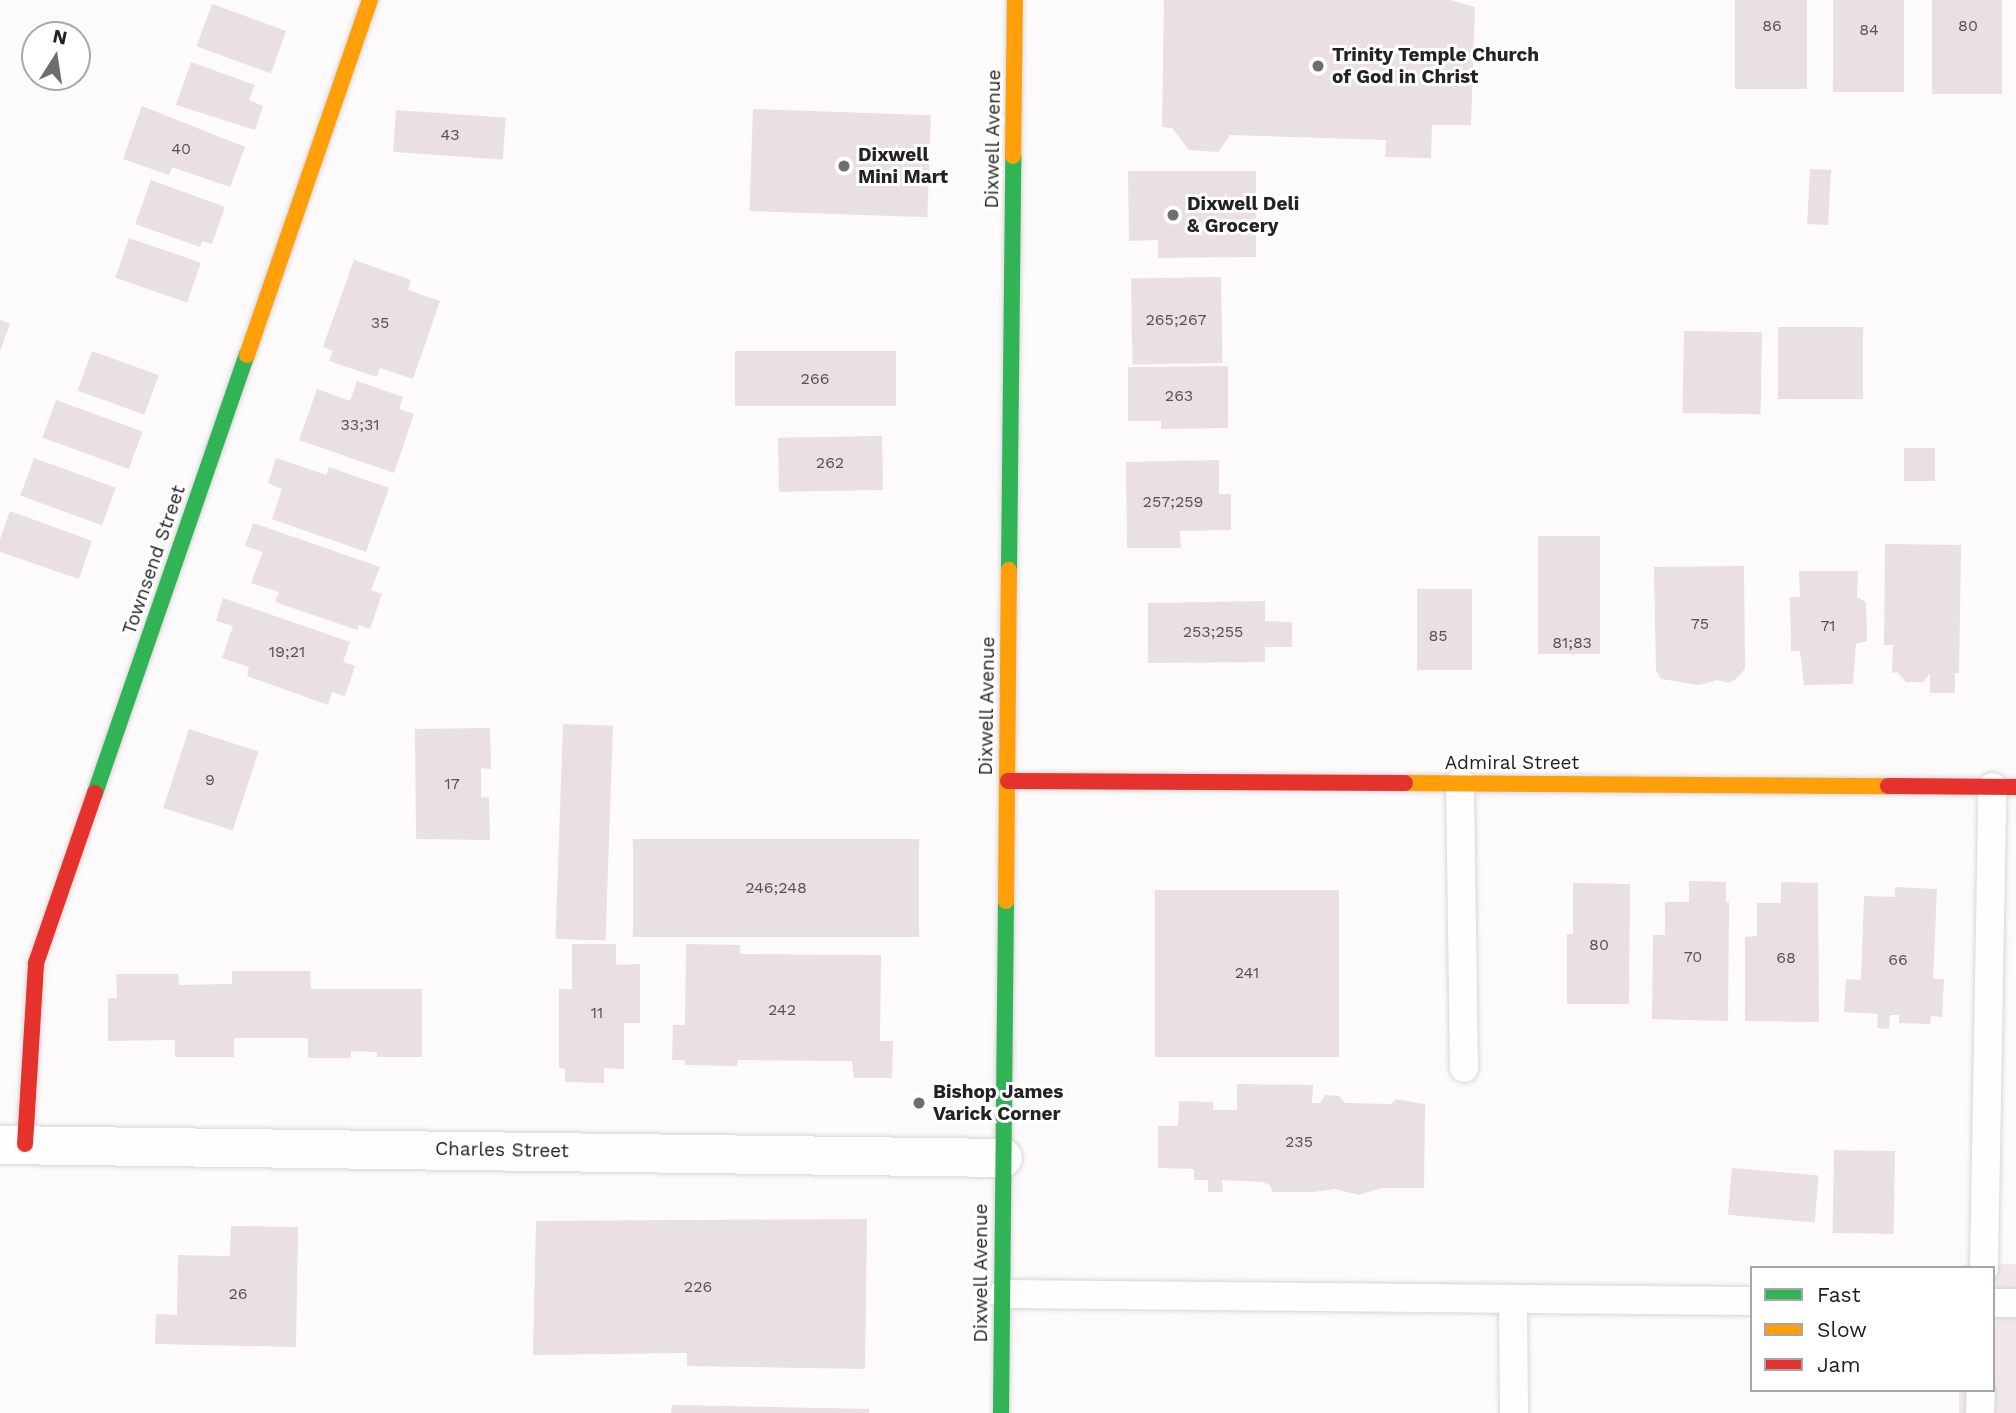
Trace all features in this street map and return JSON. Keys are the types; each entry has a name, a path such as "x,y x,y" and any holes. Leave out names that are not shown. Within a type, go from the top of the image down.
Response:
{"street":[{"name":"Townsend Street","path":"12,1145 36,963 370,0"},
{"name":"Dixwell Avenue","path":"1001,1413 1016,0"},
{"name":"Admiral Street","path":"1008,781 2004,787"},
{"name":"Charles Street","path":"12,1145 1003,1158"}],"lane":[{"path":"1460,783 1464,1068"},
{"path":"1984,1266 2004,787"},
{"path":"1003,1294 1750,1301"},
{"path":"1513,1298 1514,1413"},
{"path":"1995,1303 2016,1303"},
{"path":"1980,1413 1981,1392"}],"shaded area":[{"path":"2016,1264 2016,1413 1959,1413 1959,1392 1995,1392 1995,1266 1957,1265"}],"building":[{"name":"Trinity Temple Church of God in Christ","path":"1164,0 1450,0 1475,7 1471,125 1432,125 1431,158 1385,157 1386,140 1230,135 1218,152 1189,150 1172,128 1162,127"},
{"path":"1735,0 1807,0 1807,89 1735,89"},
{"path":"1833,0 1904,0 1904,92 1833,92"},
{"path":"1932,0 2002,0 2002,94 1932,94"},
{"path":"212,4 286,31 271,73 197,46"},
{"path":"191,62 255,85 249,100 263,106 255,130 176,105"},
{"path":"142,106 245,147 230,187 172,167 169,175 123,159"},
{"path":"753,109 931,115 927,217 749,211"},
{"path":"396,110 506,118 503,160 393,152"},
{"path":"1810,169 1831,170 1828,225 1807,224"},
{"path":"1128,171 1256,171 1256,257 1158,258 1158,240 1129,241"},
{"path":"151,180 225,207 212,244 202,241 200,247 135,224"},
{"path":"129,238 201,263 187,302 115,278"},
{"path":"354,260 411,280 408,290 440,301 413,379 380,368 377,377 329,361 333,351 323,347"},
{"path":"1221,277 1223,363 1133,365 1131,279"},
{"path":"0,320 10,324 0,351"},
{"path":"1778,327 1863,327 1863,399 1778,399"},
{"path":"1684,331 1762,332 1761,414 1683,413"},
{"path":"92,351 159,375 144,415 78,390"},
{"path":"735,351 896,351 896,406 735,406"},
{"path":"1228,366 1228,428 1161,429 1161,421 1128,421 1128,367"},
{"path":"357,381 403,397 399,409 414,414 394,473 299,440 317,389 350,401"},
{"path":"56,400 142,431 129,469 42,438"},
{"path":"882,436 883,490 779,492 778,438"},
{"path":"1904,448 1935,448 1935,481 1904,481"},
{"path":"34,458 116,488 102,525 20,496"},
{"path":"276,458 326,475 329,467 389,488 366,552 272,519 282,489 268,483"},
{"path":"1219,460 1219,494 1231,494 1231,530 1180,531 1181,548 1127,548 1126,462"},
{"path":"10,511 92,541 79,579 0,552 0,540"},
{"path":"253,523 380,567 371,590 382,594 370,629 359,625 357,630 275,602 279,592 251,583 263,552 245,546"},
{"path":"1538,536 1600,536 1600,654 1538,654"},
{"path":"1885,544 1961,545 1959,673 1955,673 1955,693 1930,693 1930,673 1924,682 1906,682 1897,672 1892,673 1893,645 1884,645"},
{"path":"1744,566 1745,669 1729,683 1717,680 1699,685 1661,679 1656,670 1654,567"},
{"path":"1799,571 1858,571 1857,597 1866,602 1867,641 1856,644 1853,684 1804,685 1800,651 1791,651 1790,597 1800,597"},
{"path":"1417,589 1472,589 1472,670 1417,670"},
{"path":"223,598 350,642 343,662 355,666 345,696 332,692 328,705 247,676 249,667 222,658 233,626 216,621"},
{"path":"1265,601 1265,621 1292,622 1292,647 1265,647 1265,662 1148,663 1148,603"},
{"path":"563,724 613,726 605,941 555,939"},
{"path":"490,728 491,769 481,768 481,798 489,797 490,840 416,839 415,729"},
{"path":"189,729 258,752 233,830 163,808"},
{"path":"633,839 919,839 919,937 633,937"},
{"path":"1689,881 1726,882 1726,903 1729,902 1728,1021 1652,1019 1653,935 1665,935 1665,902 1689,902"},
{"path":"1781,882 1818,883 1819,1022 1745,1021 1745,937 1757,936 1757,903 1781,903"},
{"path":"1573,883 1630,884 1629,1004 1567,1004 1567,934 1573,934"},
{"path":"1895,887 1937,889 1933,979 1944,979 1942,1017 1931,1016 1930,1024 1899,1023 1899,1015 1890,1015 1889,1029 1877,1028 1878,1014 1844,1012 1846,979 1861,980 1864,896 1895,897"},
{"path":"1155,890 1339,890 1339,1057 1155,1057"},
{"path":"572,944 616,944 616,965 640,964 640,1023 624,1023 624,1069 604,1068 604,1083 565,1082 565,1069 559,1068 559,989 572,989"},
{"path":"686,944 740,945 740,954 881,955 880,1041 893,1041 892,1078 854,1078 852,1061 738,1060 737,1066 685,1065 685,1060 672,1060 673,1025 685,1025"},
{"path":"232,971 310,971 311,989 422,989 422,1057 377,1057 377,1052 351,1051 351,1058 308,1058 308,1038 234,1038 234,1057 175,1057 175,1040 108,1041 108,998 117,998 116,974 178,974 179,985 232,984"},
{"path":"1237,1084 1313,1085 1312,1103 1320,1103 1325,1095 1339,1096 1345,1103 1391,1104 1396,1099 1425,1104 1424,1188 1382,1188 1359,1195 1335,1189 1273,1192 1270,1185 1262,1182 1222,1180 1223,1192 1208,1192 1208,1180 1194,1180 1194,1169 1158,1168 1158,1126 1178,1126 1179,1101 1213,1102 1213,1110 1237,1110"},
{"path":"1834,1150 1895,1151 1894,1234 1833,1233"},
{"path":"1732,1168 1819,1176 1815,1222 1728,1215"},
{"path":"867,1219 865,1369 687,1366 687,1353 533,1355 536,1221"},
{"path":"231,1226 298,1227 296,1347 155,1344 156,1314 177,1315 178,1255 230,1256"},
{"path":"672,1405 869,1409 869,1413 671,1413"}],"traffic: fast":[{"path":"1009,570 1013,156"},
{"path":"95,793 247,355"},
{"path":"1001,1413 1006,901"}],"traffic: slow":[{"path":"247,355 370,0"},
{"path":"1013,156 1015,0"},
{"path":"1006,901 1009,570"},
{"path":"1405,783 1888,786"}],"traffic: jam":[{"path":"1008,781 1405,783"},
{"path":"1888,786 2016,787"},
{"path":"25,1144 36,963 95,793"}],"place":[{"name":"Trinity Temple Church of God in Christ","path":"1318,66"},
{"name":"Dixwell Mini Mart","path":"844,166"},
{"name":"Dixwell Deli & Grocery","path":"1173,215"},
{"name":"Bishop James Varick Corner","path":"919,1103"}]}
